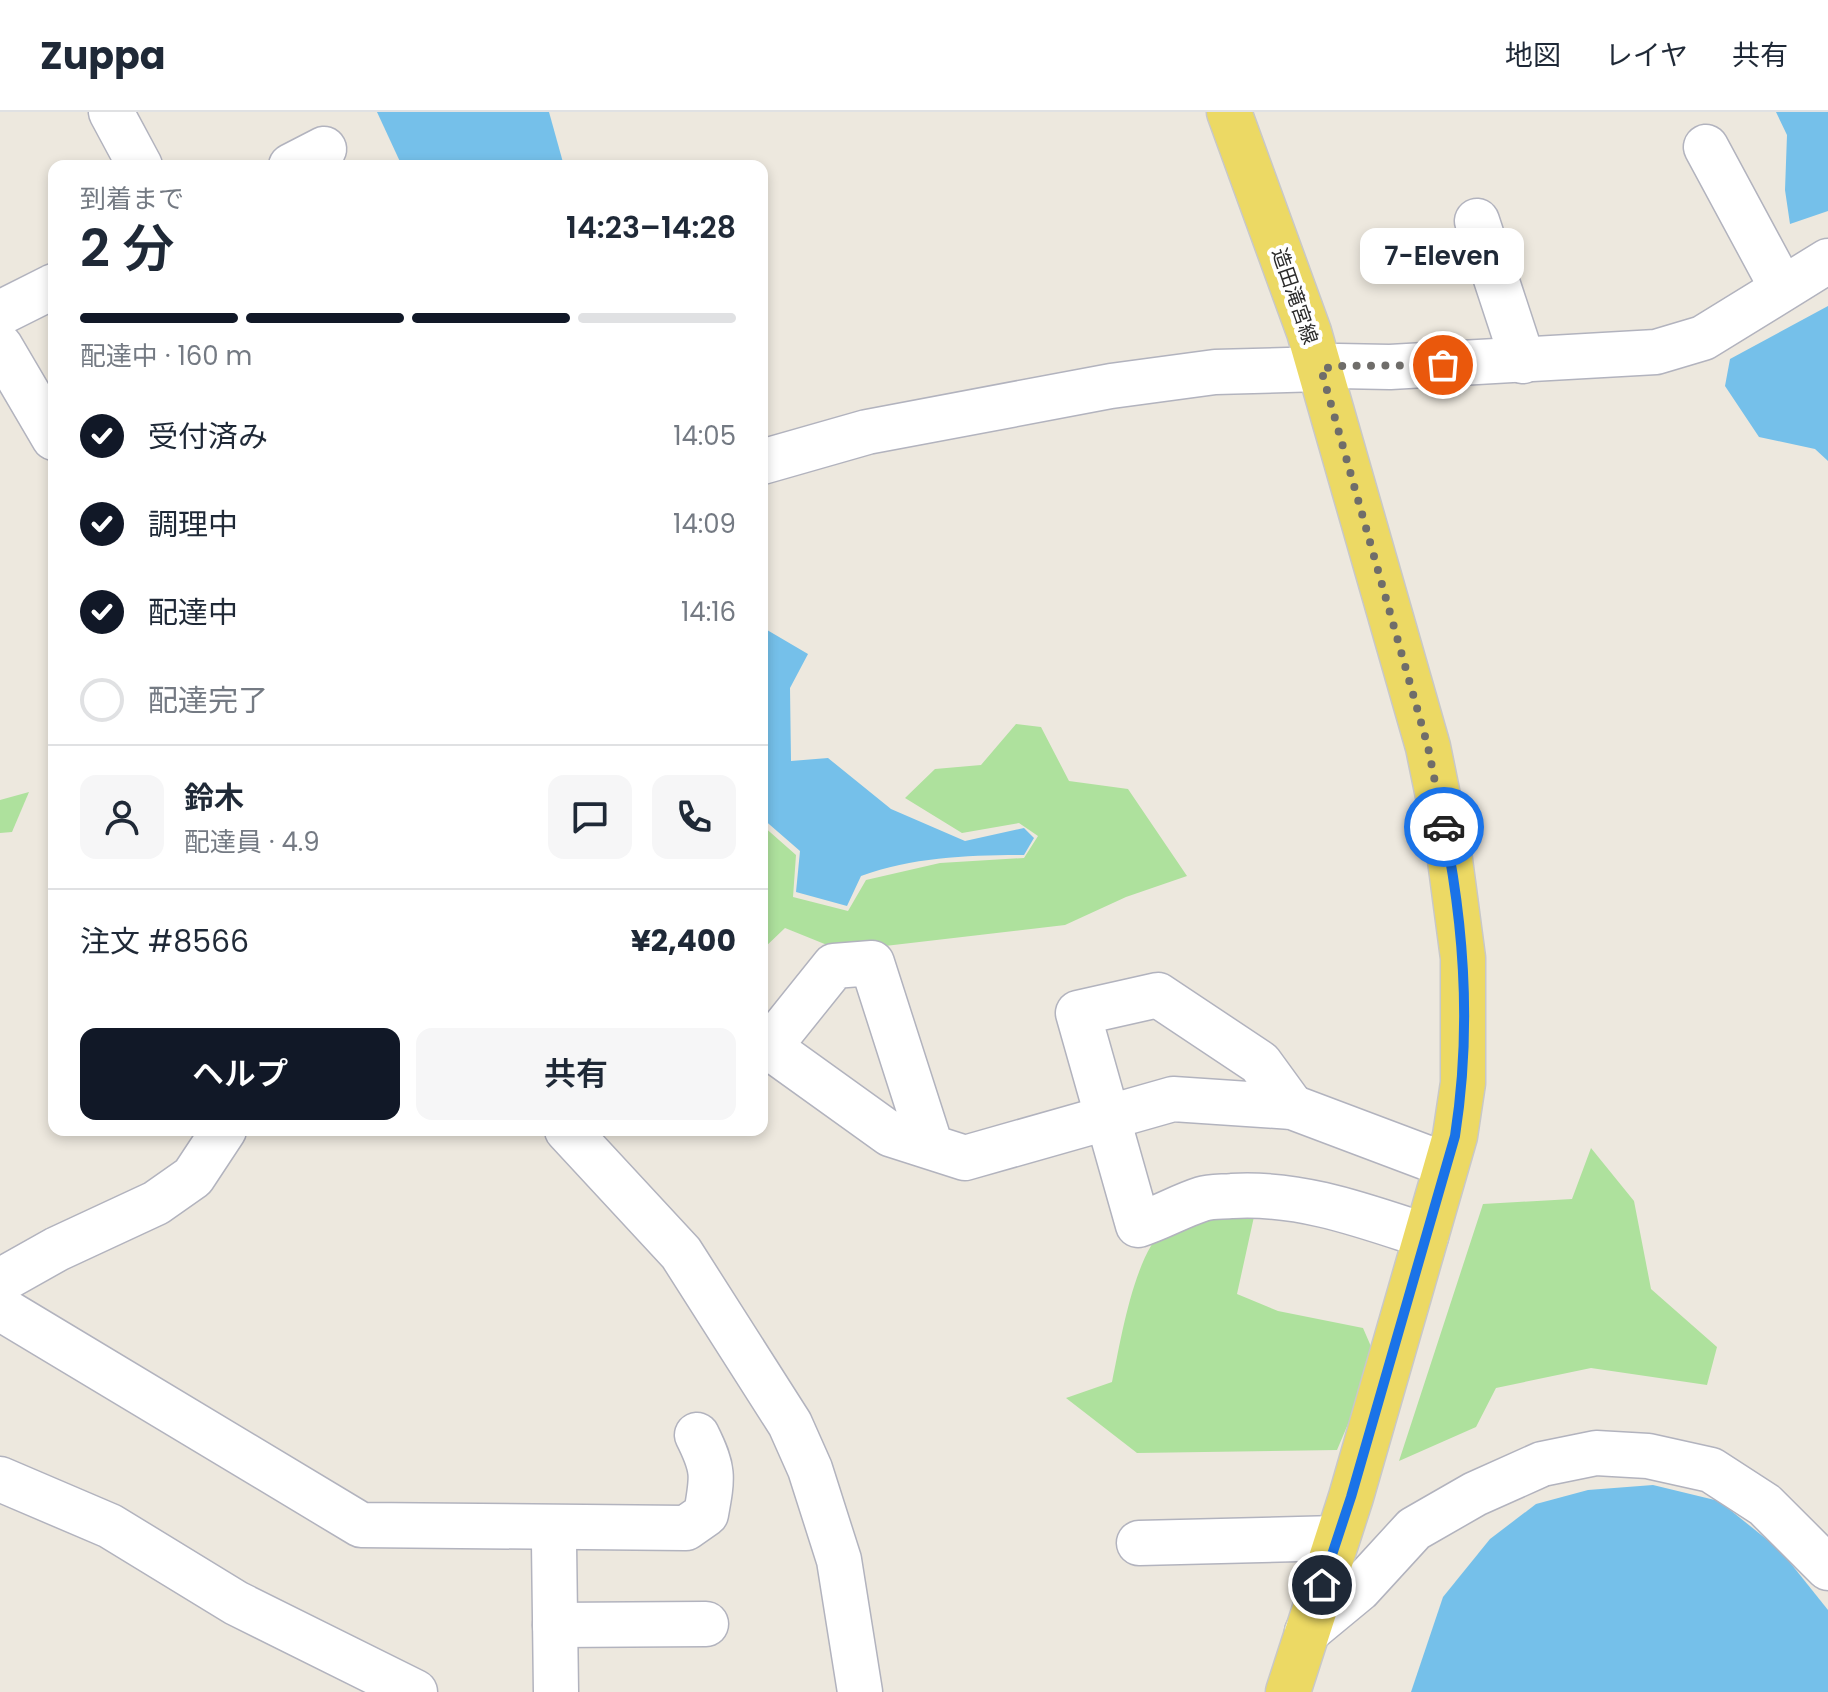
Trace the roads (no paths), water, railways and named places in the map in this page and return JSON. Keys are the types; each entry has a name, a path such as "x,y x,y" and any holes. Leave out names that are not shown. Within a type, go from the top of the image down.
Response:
{"main road":[{"name":"造田滝宮線","path":"1229,112 1321,369 1428,747 1448,845 1463,958 1465,1005 1463,1083 1455,1136 1337,1538 1288,1692"}],"street":[{"path":"111,112 137,160"},
{"path":"1706,147 1782,288"},
{"path":"1477,221 1523,361"},
{"path":"768,460 867,432 1111,386 1215,372 1523,361 1656,352 1703,338 1828,261"},
{"path":"0,313 48,289"},
{"path":"0,346 48,428"},
{"path":"1292,1107 1260,1063 1158,995 1078,1013 1138,1225 1165,1217 1203,1198 1260,1194 1310,1201 1426,1236"},
{"path":"931,1147 965,1158 1173,1099 1292,1107 1446,1165"},
{"path":"0,1281 57,1249 156,1203 193,1177 220,1136"},
{"path":"573,1136 681,1253 790,1424 810,1469 839,1560 860,1692"},
{"path":"0,1308 361,1525 686,1528 706,1514 709,1495 711,1464 697,1435"},
{"path":"1307,1632 1359,1589 1414,1529 1475,1494 1542,1464 1596,1453 1648,1456 1711,1470 1765,1505 1828,1568"},
{"path":"0,1479 110,1526 236,1603 415,1692"},
{"path":"1139,1543 1337,1538"},
{"path":"554,1543 556,1692"},
{"path":"555,1625 706,1624"}],"water":[{"path":"377,112 549,112 562,160 399,160"},
{"path":"1776,112 1828,112 1828,211 1790,224 1785,190 1787,135"},
{"path":"1828,306 1828,461 1815,449 1759,437 1725,386 1730,359"},
{"path":"768,631 808,654 790,688 791,761 828,758 891,809 965,841 1024,828 1034,838 1024,855 941,858 861,876 847,906 796,892 800,851 768,823"},
{"path":"1653,1485 1719,1501 1780,1550 1828,1610 1828,1692 1411,1692 1443,1597 1490,1539 1536,1504 1588,1490"}],"place":[{"name":"7-Eleven","path":"1443,365"}]}
